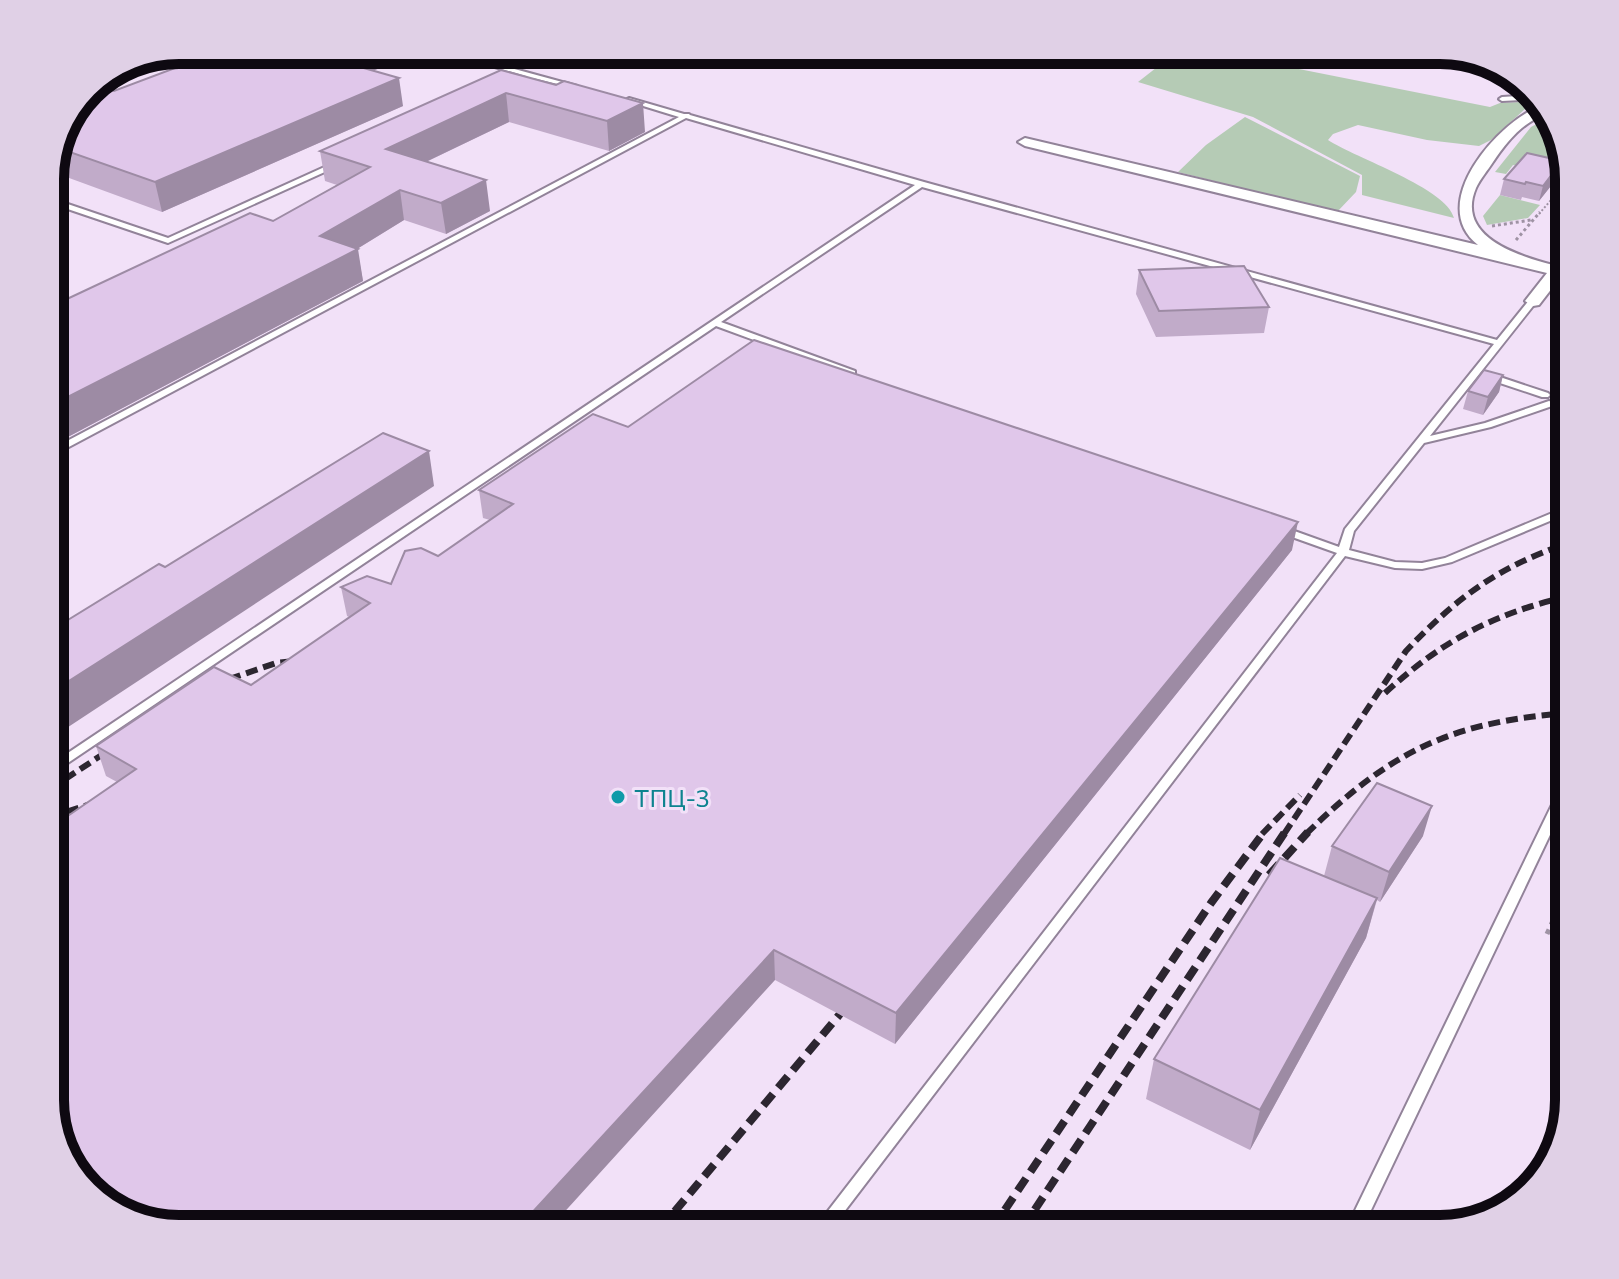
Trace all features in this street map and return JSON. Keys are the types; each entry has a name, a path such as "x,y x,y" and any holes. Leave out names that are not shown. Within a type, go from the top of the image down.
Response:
{"street":[{"path":"1533,112 1516,123 1468,189 1465,200 1467,217 1479,239 1555,270"},
{"path":"1025,142 1510,250"},
{"path":"1533,301 1555,274"}],"lane":[{"path":"489,64 579,87"},
{"path":"504,89 532,76"},
{"path":"1502,99 1521,98"},
{"path":"625,99 1499,343"},
{"path":"64,447 687,115"},
{"path":"64,205 168,241 350,159"},
{"path":"64,762 921,184"},
{"path":"833,1215 1343,552 1349,531 1533,301"},
{"path":"715,323 864,377"},
{"path":"1421,441 1488,425 1547,399 1476,372"},
{"path":"1268,525 1343,552 1395,565 1422,566 1448,560 1555,515"},
{"path":"1361,1215 1555,811"}],"path":[{"path":"1510,250 1531,220 1555,194"},
{"path":"1497,236 1490,227 1531,220"},
{"path":"1505,239 1510,250"},
{"path":"1510,250 1526,247"},
{"path":"1547,934 1555,917"}],"green space":[{"path":"1161,64 1274,64 1490,107 1500,103 1524,102 1530,108 1479,146 1427,140 1358,125 1333,134 1328,140 1418,185 1448,207 1454,218 1362,195 1362,175 1253,117 1138,82"},
{"path":"1245,117 1360,176 1356,192 1337,212 1178,172 1206,145"},
{"path":"1540,122 1553,157 1554,173 1513,165 1506,174 1495,172 1531,127"},
{"path":"1500,195 1540,205 1528,218 1487,225 1483,216"}],"building":[{"path":"186,64 350,64 399,78 155,182 68,151 76,128 88,109 109,89 114,91"},
{"path":"501,70 556,85 564,81 643,103 607,121 506,93 386,149 486,180 441,203 400,190 320,236 358,249 64,399 64,300 250,213 273,221 370,167 320,151"},
{"path":"1527,153 1553,159 1554,171 1543,186 1504,179"},
{"path":"1244,266 1269,307 1159,311 1139,270"},
{"name":"ТПЦ-3","path":"754,340 1298,522 896,1013 774,950 530,1215 179,1215 142,1209 122,1200 103,1186 76,1151 64,1107 64,819 136,769 96,746 214,667 251,685 370,603 341,587 367,576 391,584 405,551 421,548 438,556 513,504 479,490 593,414 628,427"},
{"path":"1484,370 1503,375 1488,397 1468,391"},
{"path":"383,433 429,451 64,684 64,622 159,564 165,567"},
{"path":"1377,783 1432,806 1389,872 1332,846"},
{"path":"1280,858 1377,898 1260,1110 1154,1059"}],"railway":[{"path":"1284,834 1406,651 1424,632 1461,600 1500,573 1555,548"},
{"path":"1385,693 1406,674 1470,631 1516,611 1555,600"},
{"path":"212,685 276,663 304,660"},
{"path":"1307,833 1366,781 1425,746 1490,724 1555,714"},
{"path":"64,780 117,745"},
{"path":"1262,834 1300,795"},
{"path":"64,813 100,801"},
{"path":"1001,1215 1211,903 1264,832"},
{"path":"1031,1215 1285,832"},
{"path":"1269,875 1307,833"},
{"path":"672,1215 840,1014"}],"place":[{"name":"ТПЦ-3","path":"618,797"}]}
